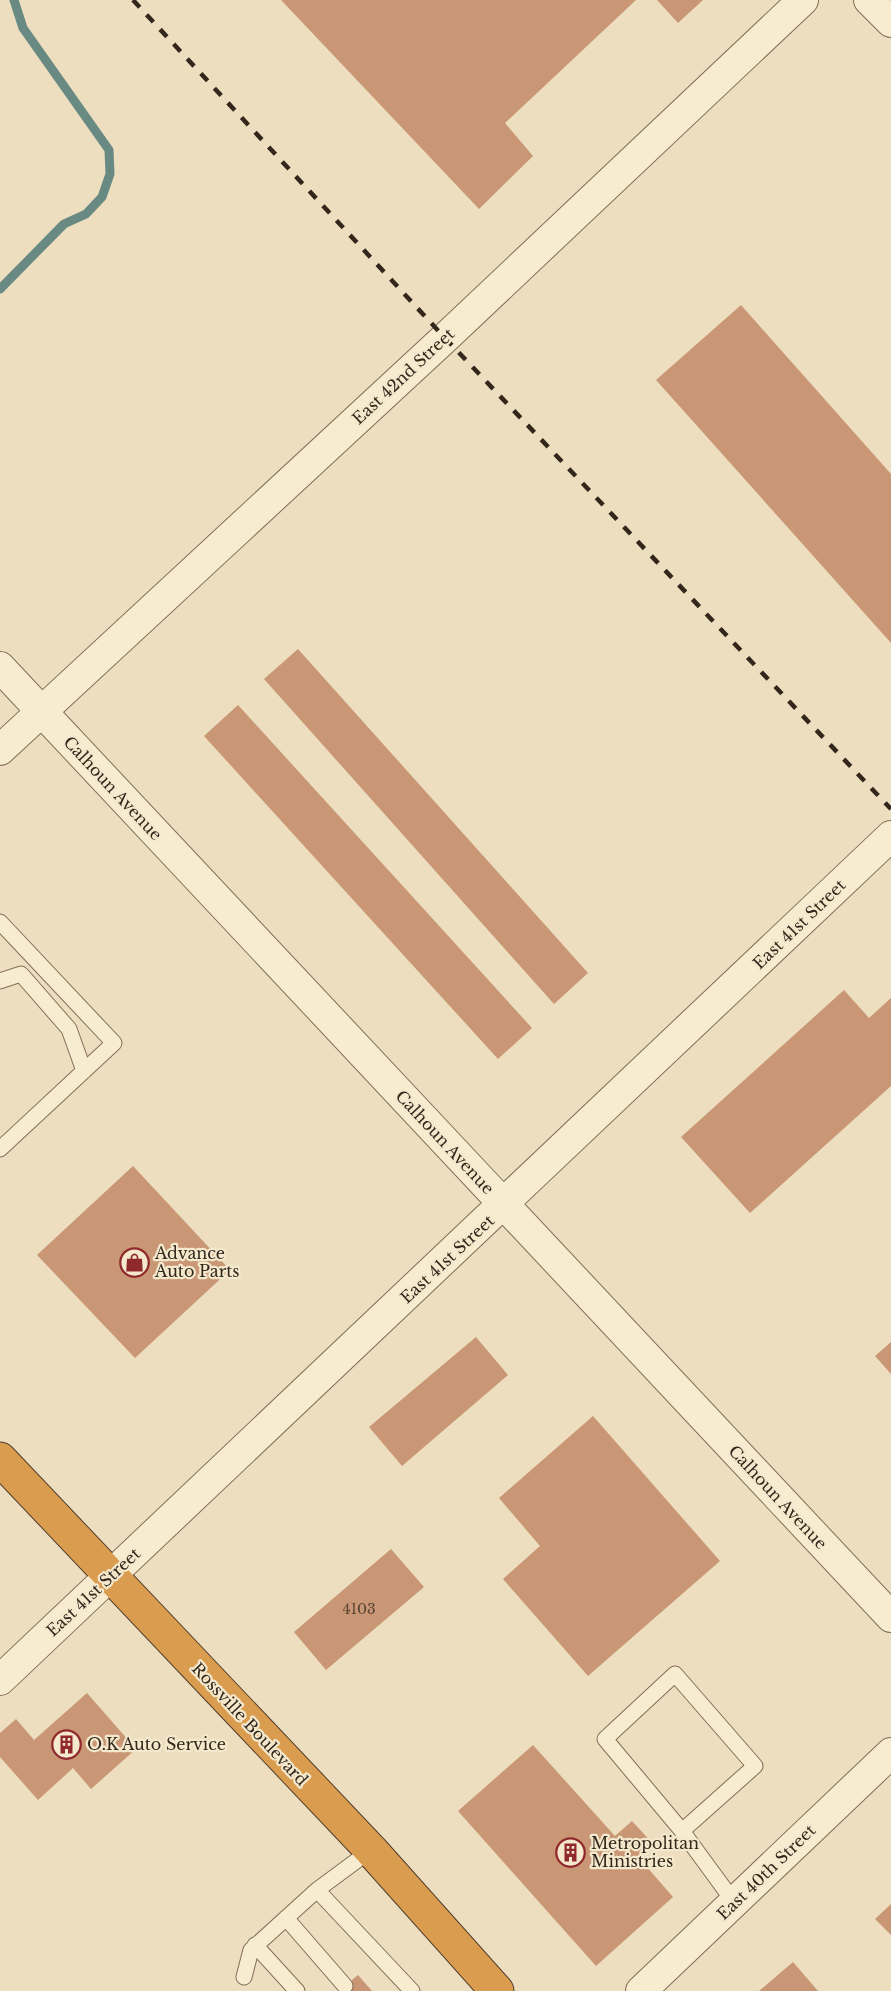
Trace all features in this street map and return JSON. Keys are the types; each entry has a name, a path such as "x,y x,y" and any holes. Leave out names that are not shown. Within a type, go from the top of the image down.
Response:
{"highway":[{"name":"Rossville Boulevard","path":"0,1459 370,1851 497,1991"}],"street":[{"name":"East 42nd Street","path":"0,750 40,710 454,330 803,0"},
{"path":"869,0 891,22"},
{"name":"Calhoun Avenue","path":"0,667 891,1617"},
{"name":"East 41st Street","path":"0,1680 891,836"},
{"name":"East 40th Street","path":"641,1991 891,1753"}],"lane":[{"path":"0,1149 114,1043 3,931"},
{"path":"0,981 21,974 69,1029 84,1071"},
{"path":"682,1831 755,1766 675,1674 605,1739 682,1831 734,1902"},
{"path":"244,1977 251,1950 255,1946 317,1890 370,1851"},
{"path":"317,1890 412,1991"},
{"path":"285,1918 345,1986"},
{"path":"255,1946 297,1991"}],"building":[{"path":"281,0 636,0 505,123 533,156 479,209"},
{"path":"657,0 703,0 678,23"},
{"path":"741,305 891,474 891,643 656,380"},
{"path":"298,649 588,973 554,1004 264,679"},
{"path":"238,705 532,1028 498,1059 204,736"},
{"path":"844,990 869,1018 891,998 891,1086 750,1213 681,1137"},
{"name":"Advance Auto Parts","path":"133,1166 230,1270 135,1358 37,1255"},
{"path":"476,1337 508,1375 402,1466 369,1427"},
{"path":"891,1342 891,1374 875,1356"},
{"path":"593,1416 720,1561 588,1676 503,1579 540,1546 499,1498"},
{"path":"391,1549 424,1587 326,1670 294,1632"},
{"name":"O.K Auto Service","path":"87,1693 136,1749 91,1789 73,1768 38,1800 0,1757 0,1733 16,1719 34,1740"},
{"name":"Metropolitan Ministries","path":"533,1745 615,1836 632,1821 654,1845 639,1858 673,1897 596,1966 458,1811"},
{"path":"891,1904 891,1935 875,1919"},
{"path":"793,1962 818,1991 759,1991"},
{"path":"358,1975 372,1991 339,1991"}],"waterway":[{"path":"0,289 64,224 86,214 102,197 110,174 109,150 23,28 14,0"}],"railway":[{"path":"133,0 445,338 891,809"}],"place":[{"name":"Advance Auto Parts","path":"134,1262"},
{"name":"O.K Auto Service","path":"66,1744"},
{"name":"Metropolitan Ministries","path":"570,1852"}]}
